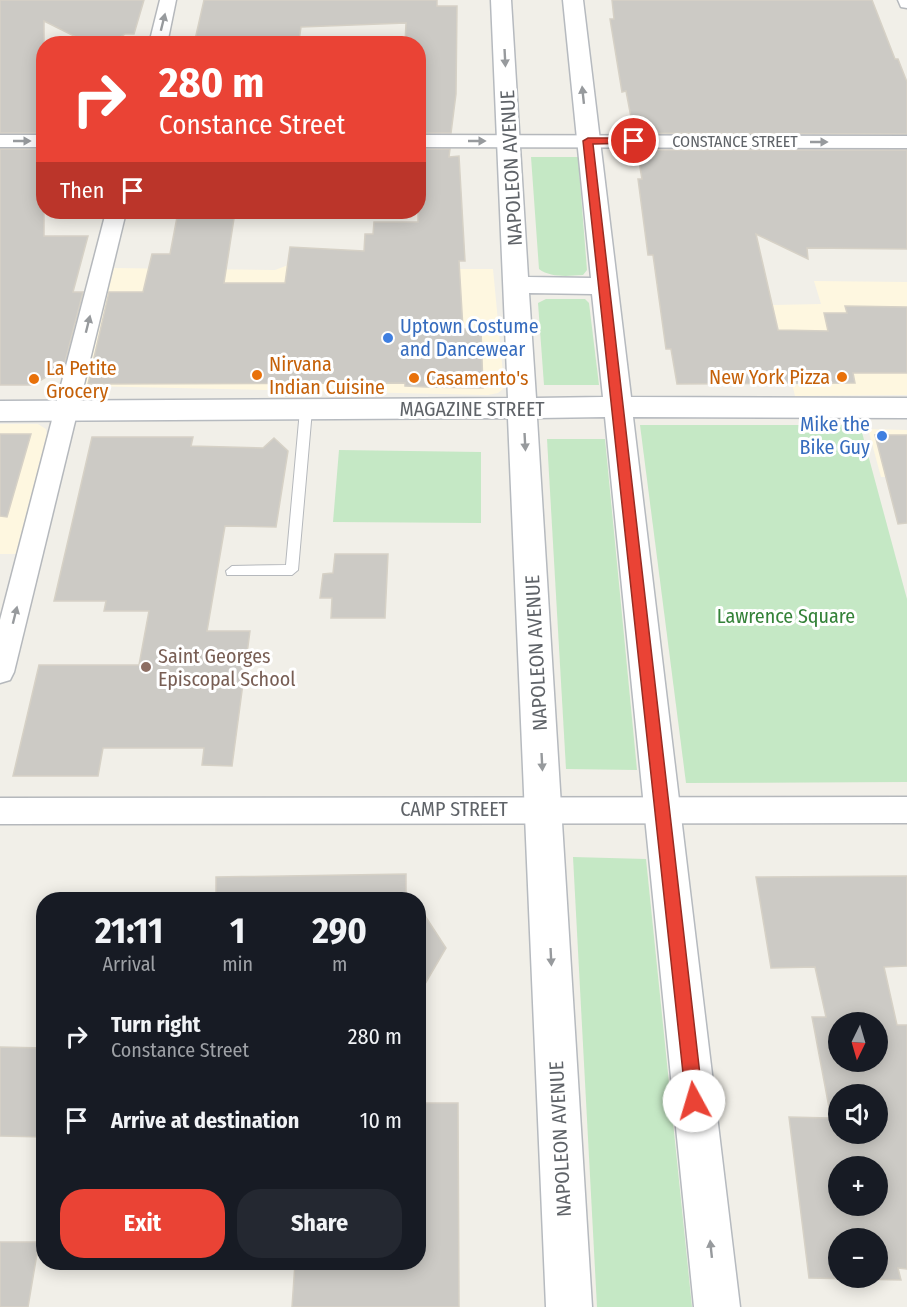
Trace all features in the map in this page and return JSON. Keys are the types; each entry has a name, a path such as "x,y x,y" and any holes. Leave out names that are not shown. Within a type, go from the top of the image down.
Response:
{"street":[{"path":"160,36 168,0"},
{"name":"NAPOLEON AVENUE","path":"501,0 569,1307"},
{"path":"573,0 717,1307"},
{"path":"0,141 36,141"},
{"name":"CONSTANCE STREET","path":"426,141 907,142"},
{"path":"0,672 114,219"},
{"path":"517,285 604,286"},
{"name":"MAGAZINE STREET","path":"0,411 618,407 907,408"},
{"name":"CAMP STREET","path":"0,811 907,810"}],"lane":[{"path":"232,570 292,570 306,410"}],"shaded area":[{"path":"304,259 345,269 493,269 503,389 498,393 488,395 85,386 82,383 111,268 275,270"},
{"path":"814,281 907,282 907,395 795,396 773,305 821,304"},
{"path":"0,424 38,424 46,429 47,435 19,554 0,554"},
{"path":"868,429 907,430 907,476 881,477"}],"green space":[{"path":"531,157 578,157 587,270 583,275 554,275 539,269"},
{"path":"546,299 585,299 589,303 599,385 544,385 538,303"},
{"name":"Lawrence Square","path":"640,425 860,425 907,599 907,782 686,783"},
{"path":"547,439 605,439 637,770 566,769"},
{"path":"339,450 481,452 481,523 333,522"},
{"path":"573,857 646,859 692,1307 597,1307"}],"building":[{"path":"0,0 144,0 134,34 74,36 44,21 44,36 36,36 36,133 0,133"},
{"path":"204,0 437,0 437,6 457,6 456,94 451,133 426,133 426,36 405,36 406,23 301,27 300,36 196,36"},
{"path":"612,0 872,0 895,59 898,59 907,82 907,134 634,133 626,91 622,92 610,19 614,19"},
{"path":"0,149 36,149 36,219 44,219 44,236 88,236 73,292 83,292 64,366 33,385 0,385"},
{"path":"426,149 450,149 449,157 459,156 465,261 459,261 463,329 481,329 483,388 405,386 405,383 88,384 109,292 143,292 152,254 170,254 177,219 234,219 224,283 285,283 290,247 364,251 365,234 373,234 374,222 418,222 418,219 426,219"},
{"path":"637,150 907,150 907,249 807,248 808,259 756,234 778,330 828,331 824,313 847,313 845,306 907,307 907,373 853,373 855,383 677,384 671,349 666,349 653,255 648,255 638,179 642,179"},
{"path":"0,434 31,434 7,517 0,516"},
{"path":"875,435 907,435 907,523 898,524"},
{"path":"92,437 193,437 191,446 263,448 274,438 288,451 276,527 225,526 207,631 250,631 232,766 202,765 204,748 103,748 98,776 13,776 39,665 139,665 149,611 104,611 106,601 54,601"},
{"path":"335,554 388,554 385,618 331,618 332,598 320,598 323,574 333,573"},
{"path":"406,874 406,892 216,892 216,877"},
{"path":"907,876 907,966 884,967 897,1025 907,1025 907,1269 898,1268 901,1280 888,1280 888,1228 828,1228 828,1278 809,1278 789,1117 828,1118 828,1144 888,1144 888,1084 828,1084 828,1102 812,1017 826,1017 815,967 771,968 756,877"},
{"path":"426,917 446,948 426,982"},
{"path":"0,1047 36,1048 36,1137 0,1136"},
{"path":"426,1103 458,1103 459,1307 292,1307 295,1270 426,1270"},
{"path":"0,1242 36,1242 36,1260 28,1307 0,1307"}],"place":[{"name":"Uptown Costume and Dancewear","path":"388,338"},
{"name":"Nirvana Indian Cuisine","path":"257,375"},
{"name":"New York Pizza","path":"842,377"},
{"name":"Casamento's","path":"414,378"},
{"name":"La Petite Grocery","path":"34,379"},
{"name":"Mike the Bike Guy","path":"882,436"},
{"name":"Saint Georges Episcopal School","path":"146,667"}],"route":[{"path":"634,141 588,141 694,1101"}]}
